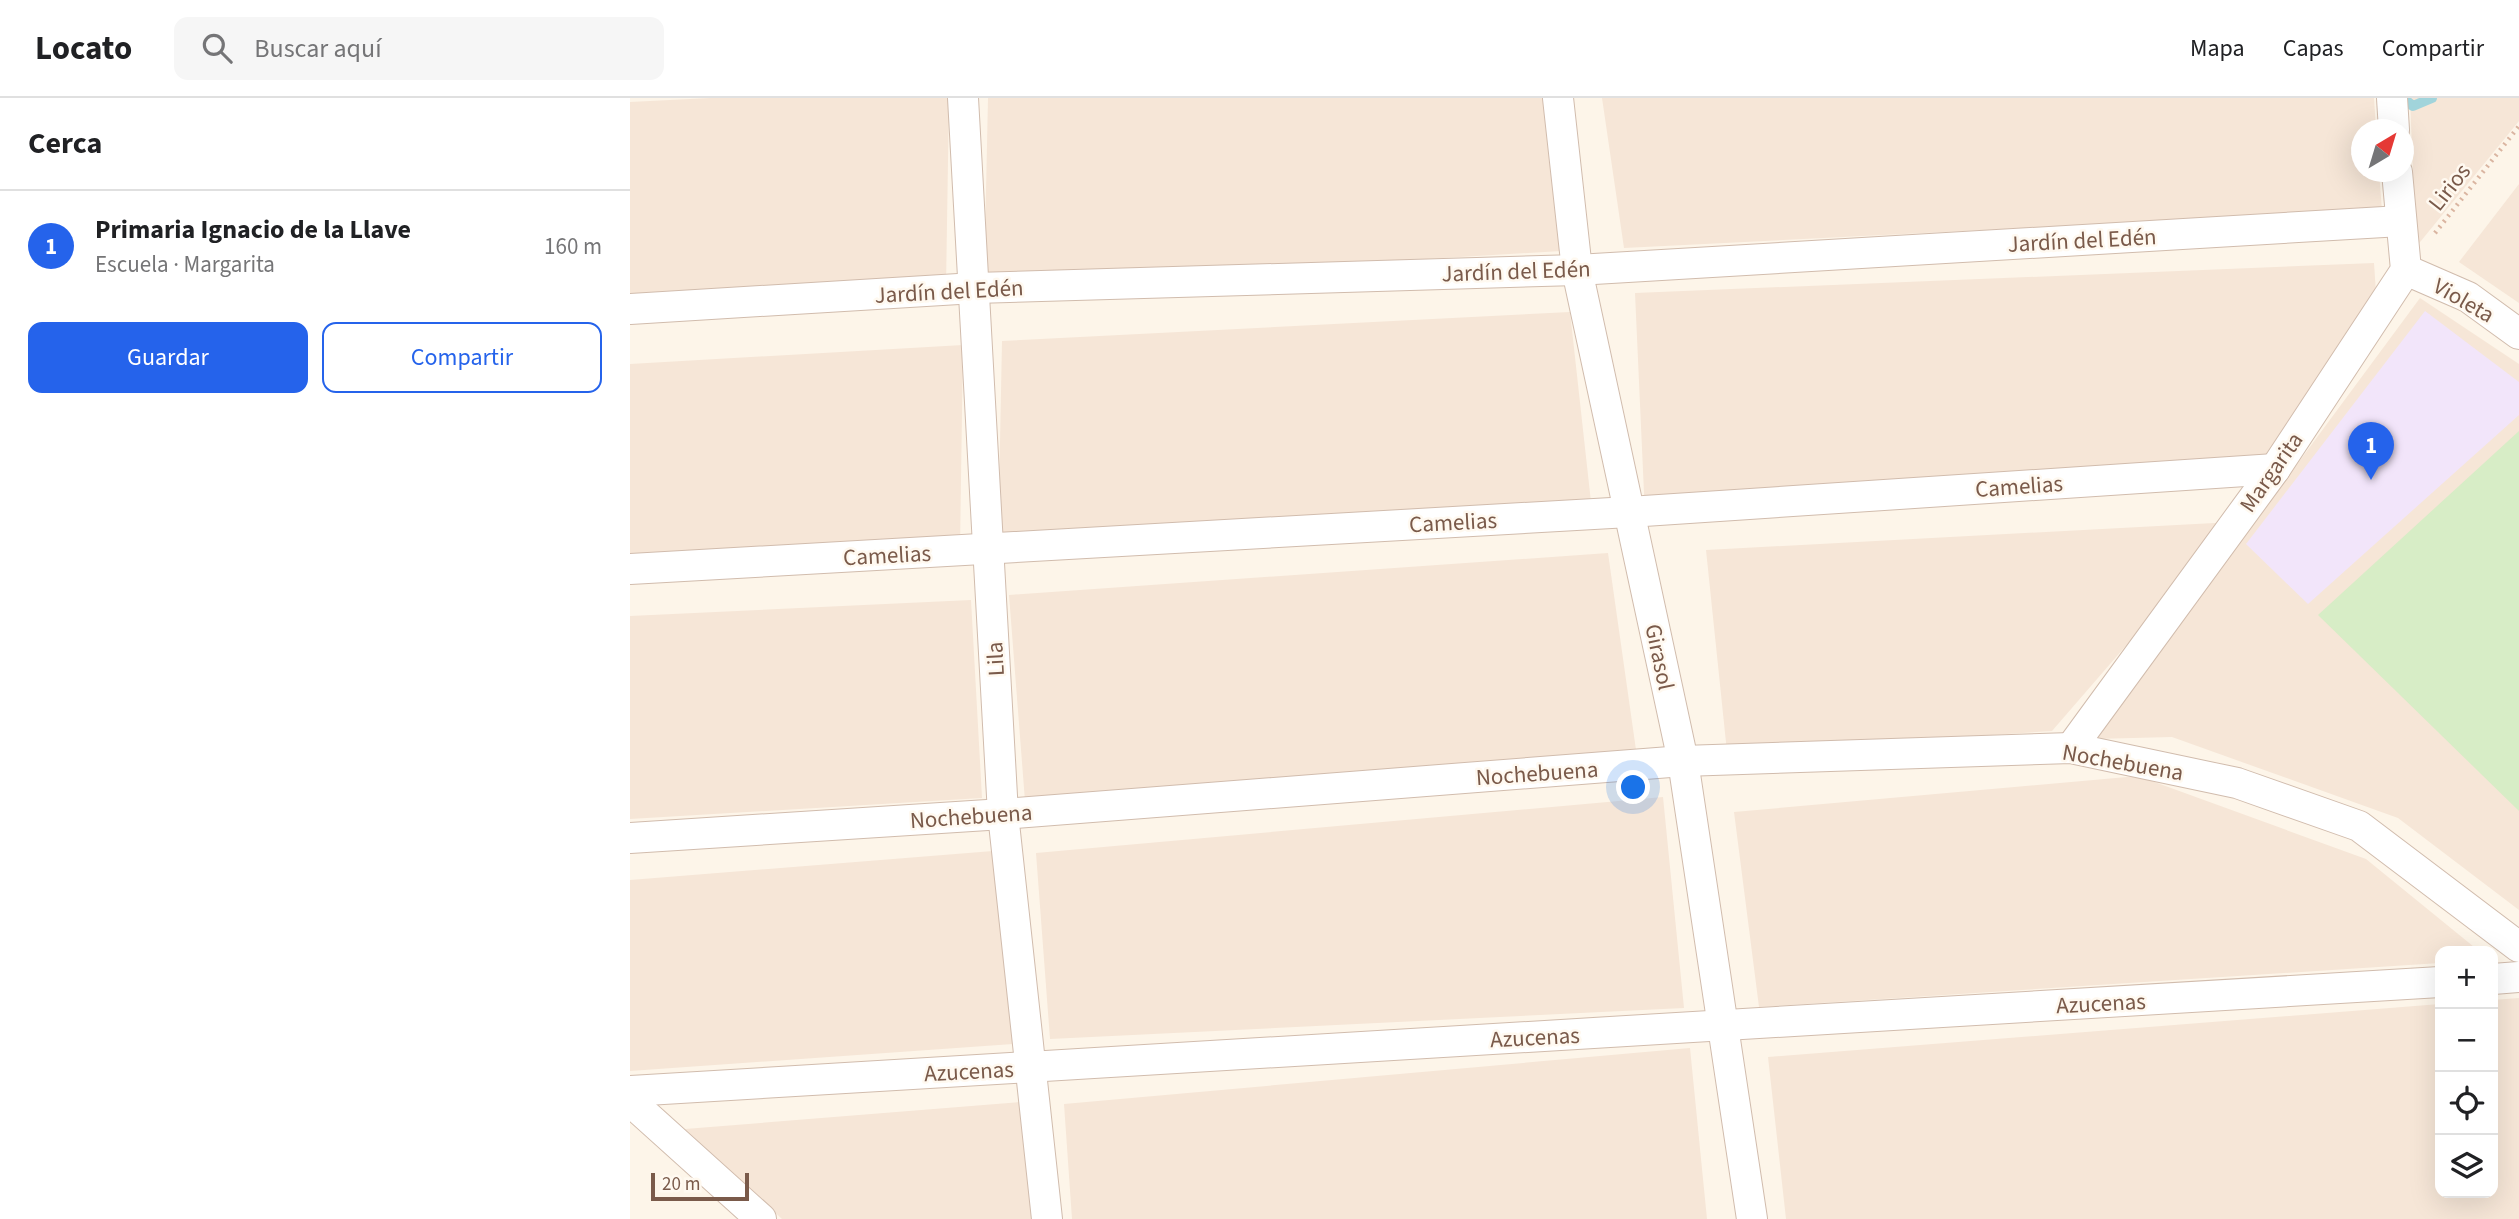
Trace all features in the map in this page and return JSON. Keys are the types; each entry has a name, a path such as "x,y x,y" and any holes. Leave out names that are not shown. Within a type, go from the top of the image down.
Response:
{"street":[{"name":"Lila","path":"963,98 1003,814 1047,1219"},
{"name":"Girasol","path":"1558,98 1577,270 1683,761 1752,1219"},
{"path":"2392,98 2393,119"},
{"path":"2398,182 2406,270"},
{"name":"Jardín del Edén","path":"630,309 975,288 1577,270 2400,221"},
{"name":"Violeta","path":"2406,270 2468,297 2519,334"},
{"name":"Margarita","path":"2071,748 2275,469 2406,270"},
{"name":"Camelias","path":"630,569 1629,512 2275,469"},
{"name":"Nochebuena","path":"630,838 1003,814 1683,761 2071,748 2237,783 2359,826 2519,947"},
{"path":"2498,979 2519,977"},
{"name":"Azucenas","path":"630,1091 2435,982"},
{"path":"630,1101 761,1219"}],"path":[{"name":"Lirios","path":"2406,270 2519,126"}],"shaded area":[{"path":"710,98 949,98 946,287 630,307 630,102"},
{"path":"988,98 1561,98 1578,250 984,285"},
{"path":"1602,98 2374,98 2375,119 2351,119 2351,182 2380,182 2382,210 1624,248"},
{"path":"2410,98 2519,98 2519,121 2416,247 2414,119 2411,119"},
{"path":"2519,184 2519,303 2459,262"},
{"path":"2374,263 2378,322 2256,479 1645,515 1635,293"},
{"path":"2420,298 2519,364 2519,910 2398,818 2172,737 2094,739"},
{"path":"2425,311 2519,382 2519,415 2308,604 2246,544"},
{"path":"1570,312 1592,511 998,546 1002,341"},
{"path":"963,345 960,548 630,563 630,364"},
{"path":"2233,522 2052,731 1727,752 1706,550"},
{"path":"1608,553 1637,757 1025,801 1009,595"},
{"path":"971,600 982,798 630,819 630,616"},
{"path":"2138,776 2366,859 2473,946 2435,946 2435,963 1759,1007 1734,812"},
{"path":"1663,797 1684,1008 1050,1039 1036,853"},
{"path":"993,851 1013,1044 630,1071 630,880"},
{"path":"2519,998 2519,1219 1786,1219 1768,1057 2435,1004 2435,1198 2498,1198 2498,1000"},
{"path":"1690,1048 1707,1219 1072,1219 1064,1104"},
{"path":"1020,1102 1033,1219 782,1219 685,1129"}],"green space":[{"path":"2519,431 2519,811 2318,615"}],"waterway":[{"path":"2403,98 2413,106 2432,98"}],"place":[{"name":"Primaria Ignacio de la Llave","path":"2371,480"}]}
